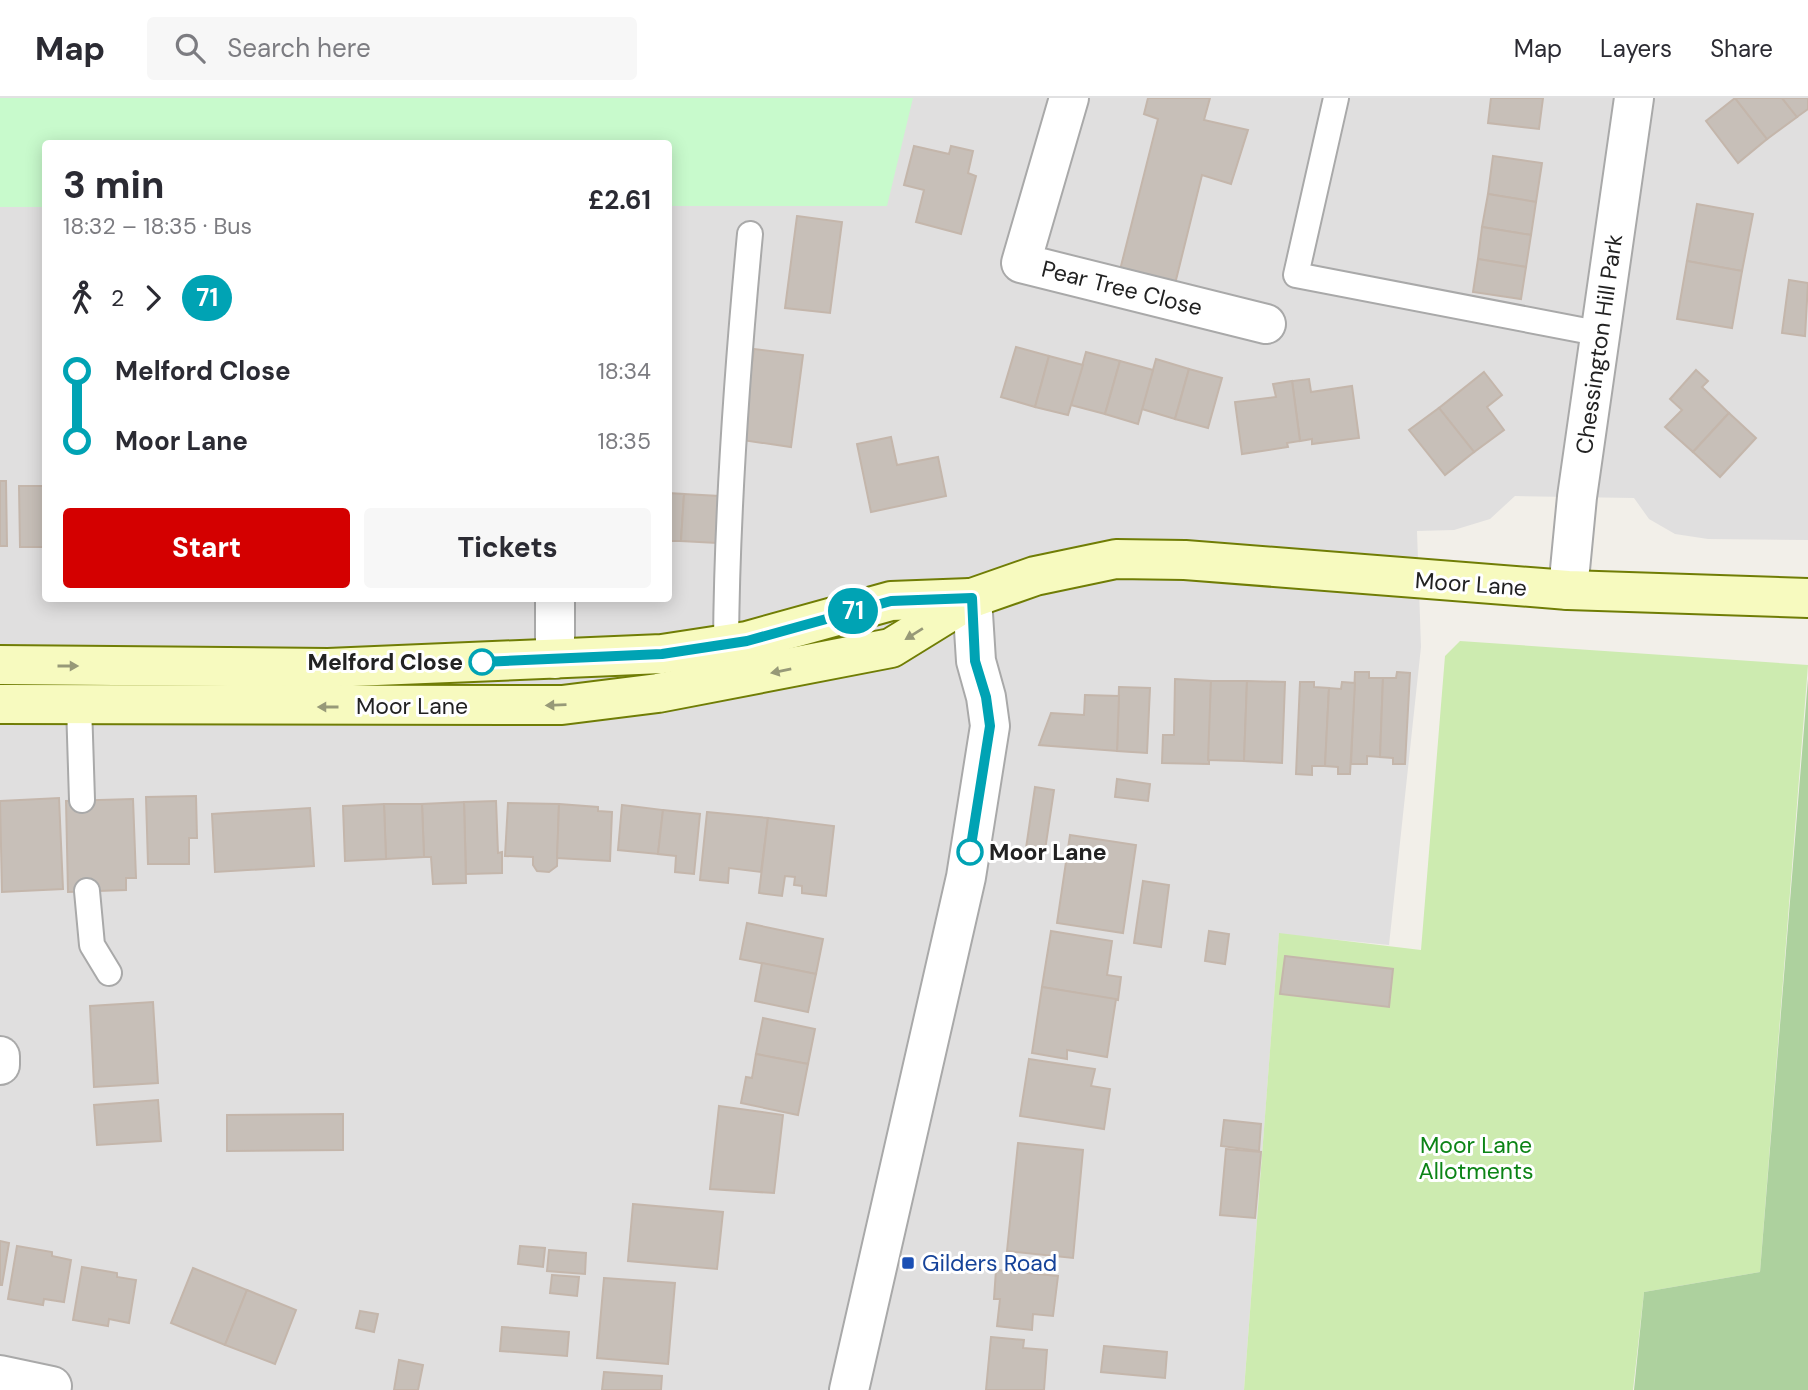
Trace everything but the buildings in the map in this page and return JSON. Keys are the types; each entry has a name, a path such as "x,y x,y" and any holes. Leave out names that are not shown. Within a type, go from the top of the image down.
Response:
{"street":[{"name":"Pear Tree Close","path":"1069,98 1021,263 1266,324"},
{"name":"Chessington Hill Park","path":"1568,590 1577,497 1634,98"},
{"name":"Moor Lane","path":"0,704 562,705 731,681 891,648 972,598 1035,576 1116,559 1185,560 1568,590 1808,598"},
{"name":"Moor Lane","path":"4,676 328,668 662,654 747,641 891,601 972,598"},
{"path":"849,1390 966,877 988,739 990,726 986,697 975,661 972,598"},
{"path":"555,602 555,659"},
{"path":"0,1056 1,1065"},
{"path":"0,1375 52,1386"}],"lane":[{"path":"1336,98 1296,275 1602,334"},
{"path":"726,644 727,536 732,442 750,234"},
{"path":"79,705 82,800"},
{"path":"87,891 92,945 109,973"}],"shaded area":[{"path":"0,98 1808,98 1808,540 1708,539 1675,534 1649,519 1634,498 1515,496 1490,519 1454,530 1417,531 1421,647 1389,945 1279,934 1244,1390 0,1390"}],"green space":[{"path":"0,98 913,98 887,206 672,206 672,140 42,140 42,207 0,207"},
{"name":"Moor Lane Allotments","path":"1460,641 1808,665 1760,1272 1644,1292 1633,1390 1244,1390 1279,933 1421,950 1445,656"},
{"path":"1808,679 1808,1390 1634,1390 1644,1292 1760,1272"}],"bus line":[{"name":"71","path":"482,662 662,654 747,641 891,601 972,598 975,661 986,697 990,726 970,852"}],"place":[{"name":"Melford Close","path":"482,662"},
{"name":"Moor Lane","path":"970,852"},
{"name":"Gilders Road","path":"908,1263"}]}
